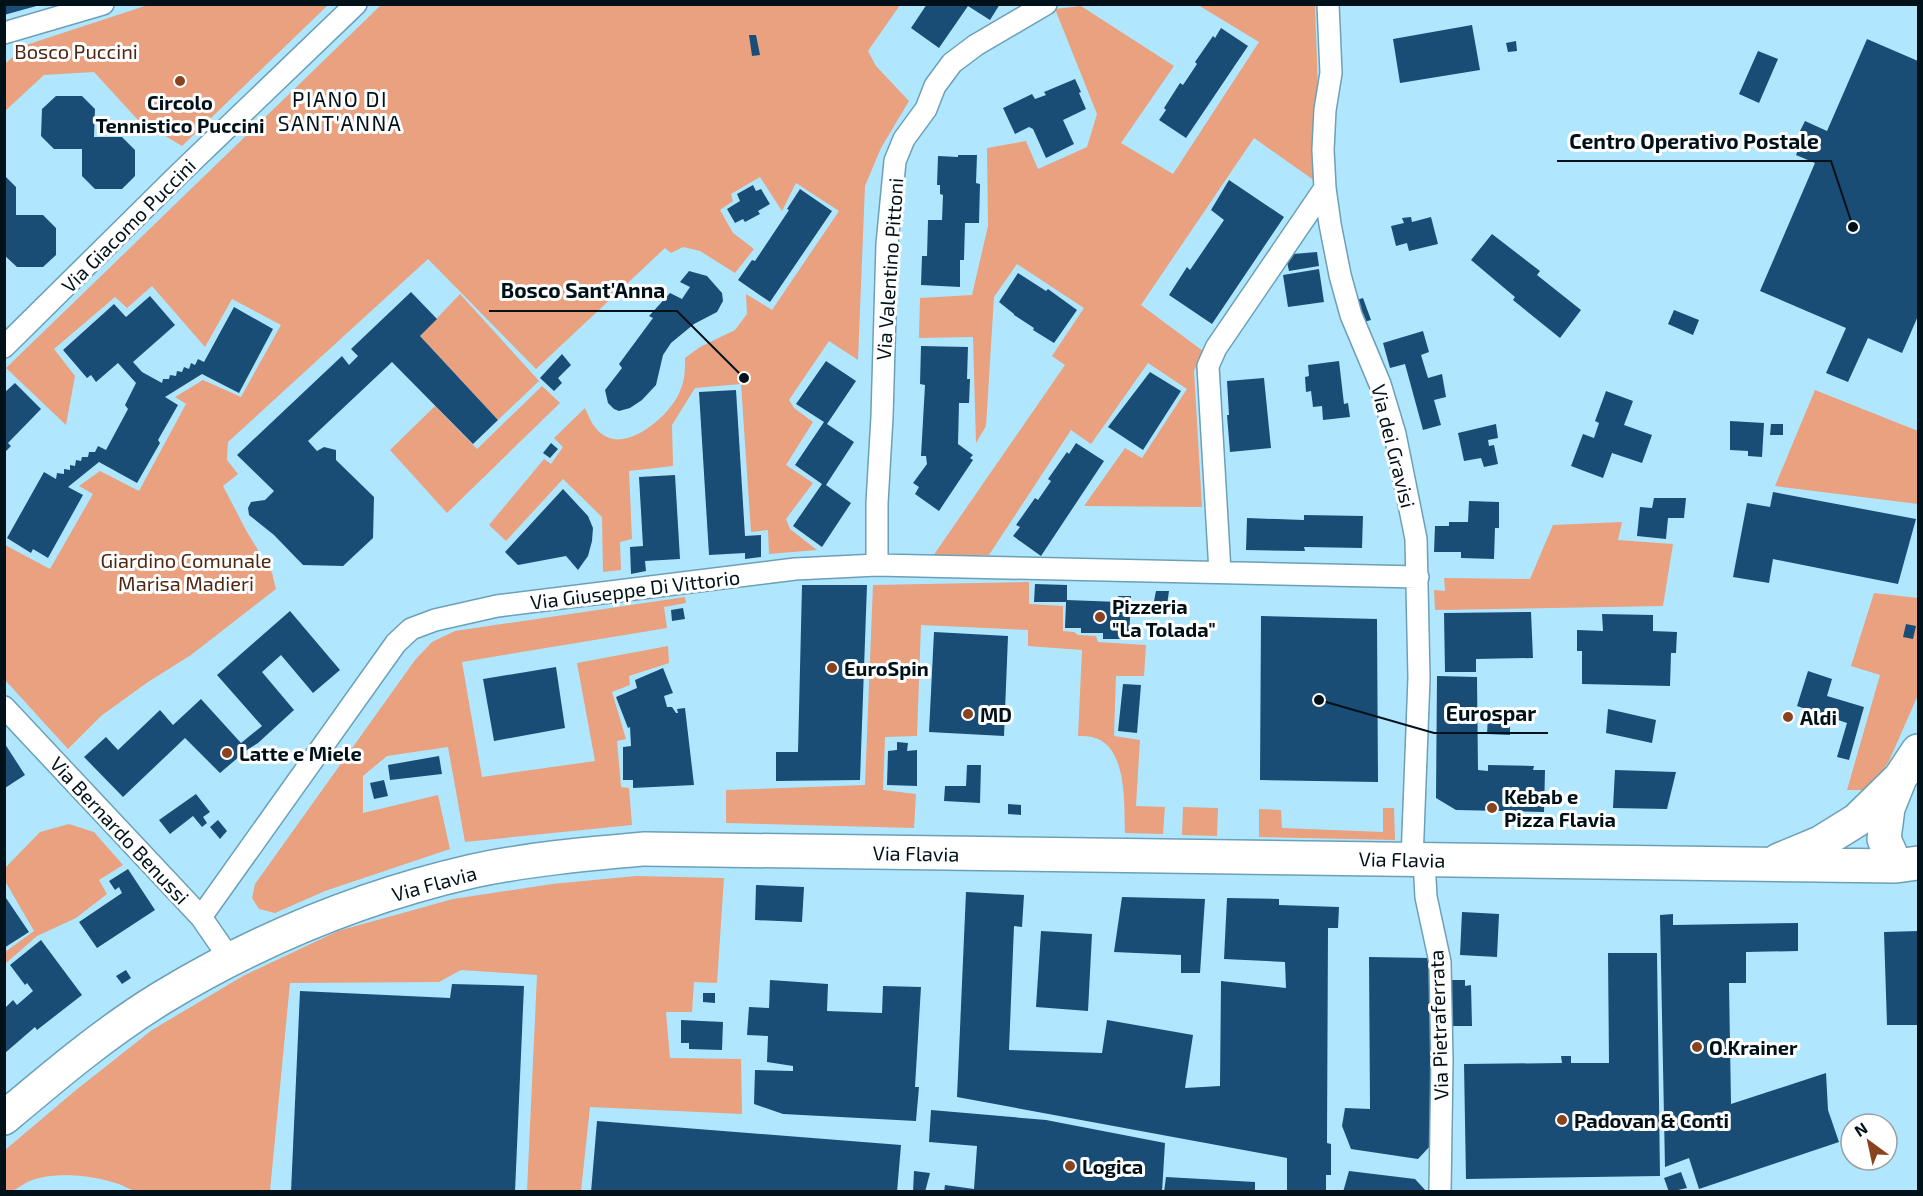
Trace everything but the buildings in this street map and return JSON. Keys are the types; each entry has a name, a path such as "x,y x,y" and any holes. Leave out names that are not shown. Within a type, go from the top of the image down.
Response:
{"main road":[{"path":"1918,751 1900,778 1888,808 1884,840 1911,866 1918,842"},
{"path":"1770,864 1820,843 1857,820 1900,778"},
{"name":"Via Flavia","path":"4,1118 92,1047 162,998 230,959 330,915 388,895 475,871 580,854 644,849 1911,866"}],"street":[{"path":"4,33 103,4"},
{"name":"Via Giacomo Puccini","path":"4,347 356,4"},
{"name":"Via Valentino Pittoni","path":"878,565 877,502 882,417 886,244 896,161 904,139 926,109 935,86 952,63 976,45 1046,4"},
{"name":"Via dei Gravisi","path":"1328,4 1330,73 1324,140 1325,188 1340,275 1348,305 1380,384 1395,434 1416,539 1419,678 1418,860"},
{"path":"1220,572 1208,366 1216,348 1325,188"},
{"name":"Via Giuseppe Di Vittorio","path":"201,917 396,643 411,629 435,620 497,606 795,570 878,565 1418,577"},
{"name":"Via Bernardo Benussi","path":"4,707 201,917 230,959"},
{"name":"Via Pietraferrata","path":"1418,860 1440,962 1442,1061 1440,1191"}],"green space":[{"name":"Circolo Tennistico Puccini","path":"148,5 328,5 182,146 137,119 94,72 44,75 5,111 5,64 26,45"},
{"name":"Giardino Comunale Marisa Madieri","path":"381,5 900,5 868,51 876,66 909,101 881,148 865,186 858,360 829,341 789,400 794,408 813,422 786,465 813,483 786,519 790,529 817,550 769,554 768,530 751,532 741,384 695,388 672,425 673,466 629,471 632,539 620,542 621,570 603,572 602,517 563,479 506,541 489,525 544,459 551,464 563,447 554,438 585,408 593,424 607,437 628,438 650,427 676,400 684,379 685,358 700,347 735,330 747,314 746,294 772,310 839,211 796,183 782,211 760,177 731,194 733,201 720,210 733,233 754,249 735,273 700,251 683,247 671,253 665,248 536,369 428,259 228,442 227,460 238,474 223,486 272,573 276,589 191,655 101,716 68,749 5,680 5,545 50,569 93,494 79,486 100,471 139,491 186,404 175,397 203,380 241,397 281,325 232,299 205,347 152,286 127,308 115,297 54,349 75,376 66,425 6,368"},
{"path":"1198,5 1315,5 1318,90 1312,152 1315,181 1254,138 1141,305 1203,351 1194,371 1202,507 1084,506 1125,448 1142,458 1187,389 1148,363 1091,444 1071,430 989,555 933,556 1065,365 1052,356 1084,308 1017,264 994,297 986,426 976,443 973,337 919,338 920,298 972,295 988,226 987,148 1026,141 1038,169 1087,147 1097,114 1055,9 1081,6 1174,66 1121,143 1173,174 1259,42"},
{"path":"460,294 539,381 498,420 420,336"},
{"path":"542,386 560,403 447,513 390,450 435,406 477,449"},
{"path":"1815,390 1918,431 1918,504 1775,486"},
{"path":"1622,522 1618,540 1673,544 1663,606 1435,610 1434,590 1445,591 1444,578 1530,579 1553,525"},
{"path":"1029,582 1029,604 1063,606 1063,631 1096,636 1098,642 1146,645 1144,676 1116,676 1114,736 1140,740 1136,806 1165,807 1163,834 1125,833 1124,793 1118,764 1104,742 1092,737 1078,736 1082,650 1028,646 1028,630 921,625 917,736 885,737 883,790 916,794 914,828 726,823 726,790 865,785 873,585"},
{"path":"1874,593 1918,598 1918,695 1889,761 1870,790 1847,790 1880,675 1851,666"},
{"path":"685,597 686,603 664,607 667,628 462,662 482,777 595,761 577,663 668,646 669,663 629,676 630,685 612,692 626,739 617,741 621,787 629,788 632,825 465,842 448,747 387,756 363,776 363,813 438,795 450,849 325,891 275,913 259,909 252,898 255,884 415,660 432,642 455,631"},
{"path":"1183,807 1218,808 1217,836 1182,835"},
{"path":"1383,808 1394,808 1395,840 1259,837 1259,809 1281,810 1282,828 1383,832"},
{"path":"69,824 94,832 123,865 99,880 107,894 76,918 37,936 5,964 5,952 34,931 5,881 5,868 40,832"},
{"path":"636,876 724,878 717,983 694,982 692,1012 666,1012 670,1058 741,1059 742,1114 590,1107 581,1191 527,1191 537,975 461,970 439,982 290,983 270,1191 133,1191 97,1178 68,1175 41,1178 5,1191 5,1150 152,1030 243,976 338,931 453,899 552,884"}],"place":[{"name":"Circolo Tennistico Puccini","path":"180,81"},
{"name":"Centro Operativo Postale","path":"1853,227"},
{"name":"Bosco Sant'Anna","path":"744,378"},
{"name":"Pizzeria \"La Tolada\"","path":"1100,617"},
{"name":"EuroSpin","path":"832,668"},
{"name":"Eurospar","path":"1319,700"},
{"name":"MD","path":"968,714"},
{"name":"Aldi","path":"1788,717"},
{"name":"Latte e Miele","path":"227,753"},
{"name":"Kebab e Pizza Flavia","path":"1492,808"},
{"name":"O.Krainer","path":"1697,1047"},
{"name":"Padovan & Conti","path":"1562,1120"},
{"name":"Logica","path":"1070,1166"}],"district":[{"name":"PIANO DI SANT'ANNA","path":"340,110"}],"park label":[{"name":"Bosco Puccini","path":"76,51"}]}
